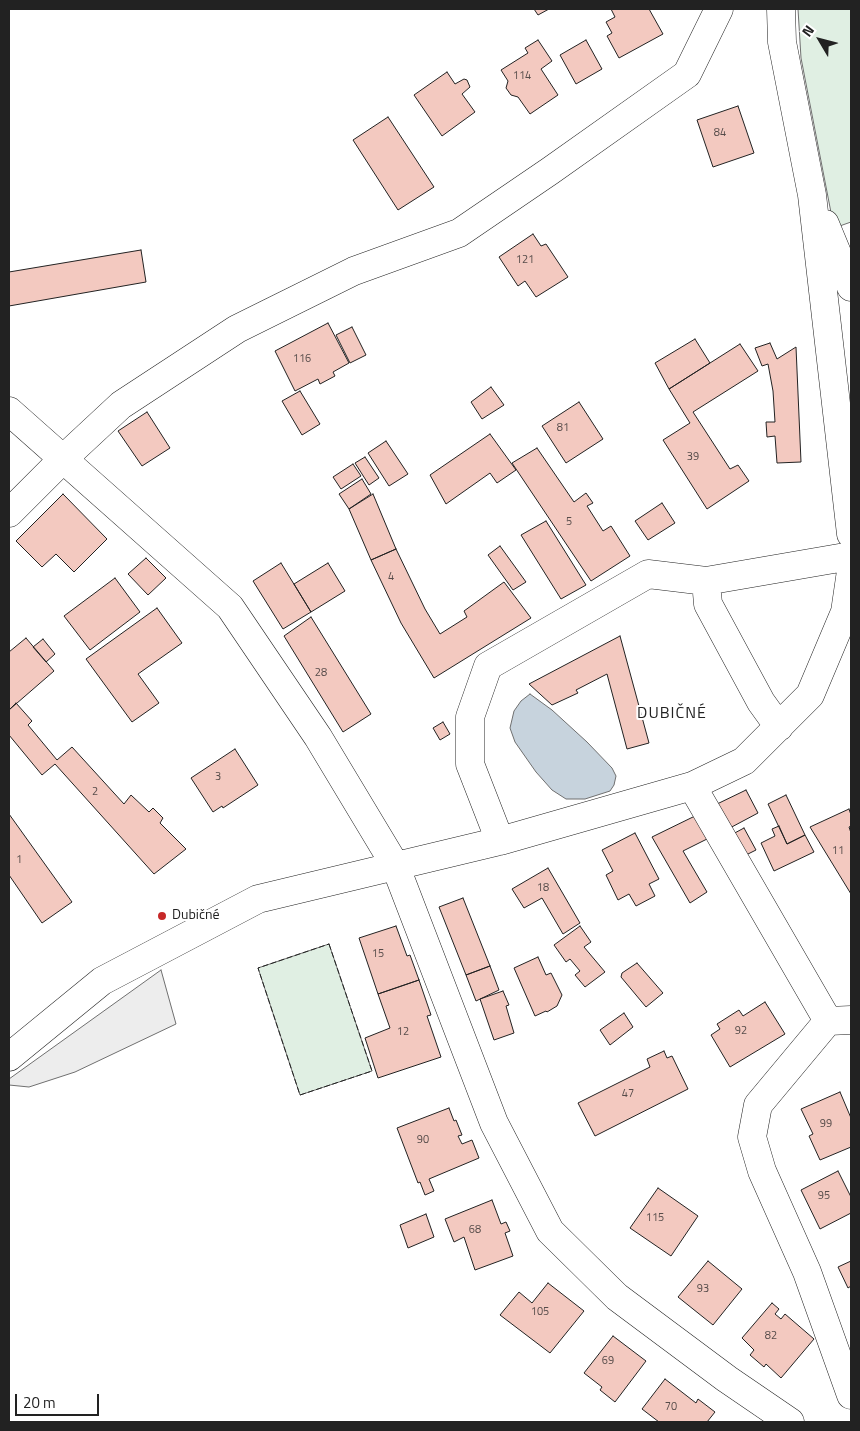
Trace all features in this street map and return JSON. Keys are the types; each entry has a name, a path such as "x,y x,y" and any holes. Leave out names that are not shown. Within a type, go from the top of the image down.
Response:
{"street":[{"path":"9,513 121,405 237,329 354,271 460,233 687,74 719,9"},
{"path":"781,9 782,42 812,195 851,534"},
{"path":"812,195 851,287"},
{"path":"9,411 230,606 318,737 396,865 494,1123 550,1231 617,1297 727,1379 790,1422"},
{"path":"500,841 470,764 470,717 488,666 648,574 706,581 851,556"},
{"path":"9,1057 102,981 258,899 500,841 692,786 744,761 810,695 845,612 851,571"},
{"path":"706,581 708,604 761,702 778,727"},
{"path":"692,786 840,1020 758,1105 752,1136 762,1171 807,1272 851,1395"}],"green space":[{"path":"798,9 851,9 851,222 834,228 801,58"},
{"path":"329,944 372,1071 300,1095 258,968"}],"shaded area":[{"path":"530,694 552,710 612,768 616,776 610,791 585,799 566,799 552,790 536,772 515,742 510,728 514,711 521,701"},
{"path":"161,970 176,1024 75,1072 29,1087 9,1085 9,1079"}],"building":[{"path":"534,9 549,9 538,15"},
{"path":"611,9 649,9 663,34 619,58 607,36 612,33 606,22 615,17"},
{"path":"538,40 552,61 541,69 558,95 530,114 518,97 511,95 506,88 508,81 501,70 528,53 525,48"},
{"path":"586,40 602,69 576,84 560,55"},
{"path":"447,72 455,84 464,79 467,80 470,87 462,94 475,112 442,136 414,95"},
{"path":"738,106 754,153 713,167 697,120"},
{"path":"388,117 434,187 398,210 353,140"},
{"path":"533,234 541,246 546,244 568,277 536,297 525,281 518,286 499,257"},
{"path":"141,250 146,282 9,306 9,272"},
{"path":"328,323 349,363 333,372 335,376 320,384 318,379 295,391 275,351"},
{"path":"352,327 366,355 350,363 336,335"},
{"path":"695,339 710,363 669,389 655,363"},
{"path":"770,343 777,359 796,347 801,462 777,463 775,436 767,437 766,422 775,422 773,391 768,364 762,366 755,348"},
{"path":"740,344 758,371 693,412 730,469 738,465 749,481 707,509 663,440 690,423 669,389"},
{"path":"491,387 504,405 482,419 471,402"},
{"path":"300,391 320,424 302,435 282,401"},
{"path":"579,402 603,439 566,463 542,426"},
{"path":"147,412 170,448 142,466 118,431"},
{"path":"490,434 516,470 497,483 490,473 446,504 430,475"},
{"path":"386,441 408,474 389,486 368,453"},
{"path":"537,448 574,502 586,493 593,503 587,506 603,531 611,526 630,556 591,581 512,463"},
{"path":"365,457 379,478 369,485 355,463"},
{"path":"353,464 361,476 341,489 333,477"},
{"path":"362,479 371,494 349,509 339,494"},
{"path":"63,494 107,539 74,572 56,554 42,567 16,541"},
{"path":"373,494 396,549 371,560 349,509"},
{"path":"662,503 675,523 648,540 635,521"},
{"path":"546,521 586,585 561,599 521,535"},
{"path":"500,546 526,582 513,590 488,555"},
{"path":"396,549 425,609 440,634 467,617 464,611 504,582 531,618 434,678 401,623 371,560"},
{"path":"146,558 166,578 148,595 128,574"},
{"path":"281,563 311,612 283,629 253,581"},
{"path":"328,563 345,591 311,612 294,584"},
{"path":"115,578 140,612 90,650 64,616"},
{"path":"157,608 182,643 138,674 159,703 132,722 86,659"},
{"path":"311,617 371,714 343,732 284,636"},
{"path":"620,636 649,743 627,749 607,674 576,690 578,693 552,705 529,684"},
{"path":"26,638 54,671 9,710 9,652"},
{"path":"43,639 55,654 46,662 33,647"},
{"path":"16,703 32,721 28,725 57,760 72,747 124,804 131,795 149,812 153,808 163,818 160,823 186,849 154,874 55,764 42,775 9,735 9,710"},
{"path":"443,722 450,734 440,740 433,728"},
{"path":"235,749 258,785 223,808 222,806 213,812 191,778"},
{"path":"746,790 758,813 728,829 715,805"},
{"path":"786,795 805,835 787,844 768,804"},
{"path":"849,809 851,815 851,826 849,827 851,833 851,894 810,827"},
{"path":"9,814 72,902 42,923 9,875"},
{"path":"695,816 707,839 683,851 707,892 690,903 652,837"},
{"path":"779,826 787,844 805,835 814,852 774,871 761,843 775,836 772,829"},
{"path":"744,828 756,850 742,857 731,835"},
{"path":"635,833 659,879 649,884 655,896 636,906 629,894 618,900 606,875 613,871 602,850"},
{"path":"548,868 580,923 563,934 542,898 524,908 512,889"},
{"path":"463,898 490,966 466,975 439,907"},
{"path":"396,926 407,956 410,955 419,980 378,994 359,938"},
{"path":"580,926 591,942 584,947 605,972 585,987 575,975 580,971 570,959 566,962 554,945"},
{"path":"538,957 546,975 551,973 562,995 557,1006 535,1016 514,968"},
{"path":"637,963 663,993 646,1007 621,977 622,973"},
{"path":"490,966 499,990 476,1001 466,975"},
{"path":"419,980 431,1015 427,1016 441,1057 378,1078 365,1038 390,1028 378,994"},
{"path":"503,991 509,1005 506,1006 514,1033 494,1040 480,999"},
{"path":"765,1002 785,1034 730,1067 711,1035 720,1029 717,1024 739,1010 743,1016"},
{"path":"624,1013 633,1027 610,1045 600,1030"},
{"path":"664,1051 667,1058 672,1056 688,1089 595,1136 578,1103 650,1067 647,1059"},
{"path":"840,1092 851,1118 851,1147 820,1160 809,1136 813,1134 801,1109"},
{"path":"449,1108 462,1135 458,1136 462,1144 472,1140 479,1158 429,1179 434,1191 425,1195 420,1182 418,1183 397,1128"},
{"path":"838,1171 851,1197 851,1213 820,1229 801,1190"},
{"path":"658,1188 698,1216 671,1256 630,1228"},
{"path":"492,1200 501,1224 506,1222 510,1231 505,1233 513,1256 475,1270 464,1237 454,1242 445,1219"},
{"path":"426,1214 434,1237 408,1248 400,1225"},
{"path":"708,1261 742,1289 713,1325 678,1297"},
{"path":"851,1261 851,1286 848,1288 838,1267"},
{"path":"548,1283 584,1311 550,1353 500,1315 519,1292 532,1303"},
{"path":"772,1303 779,1309 775,1314 781,1319 785,1314 814,1339 781,1378 766,1364 764,1367 750,1355 754,1350 742,1338"},
{"path":"613,1336 646,1361 615,1402 600,1390 602,1387 584,1373"},
{"path":"665,1379 696,1403 698,1399 715,1412 707,1422 659,1422 642,1409"}],"fence":[{"path":"329,944 372,1071 300,1095 258,968 329,944"}],"place":[{"name":"Dubičné","path":"162,916"}],"district":[{"name":"DUBIČNÉ","path":"672,714"}]}
